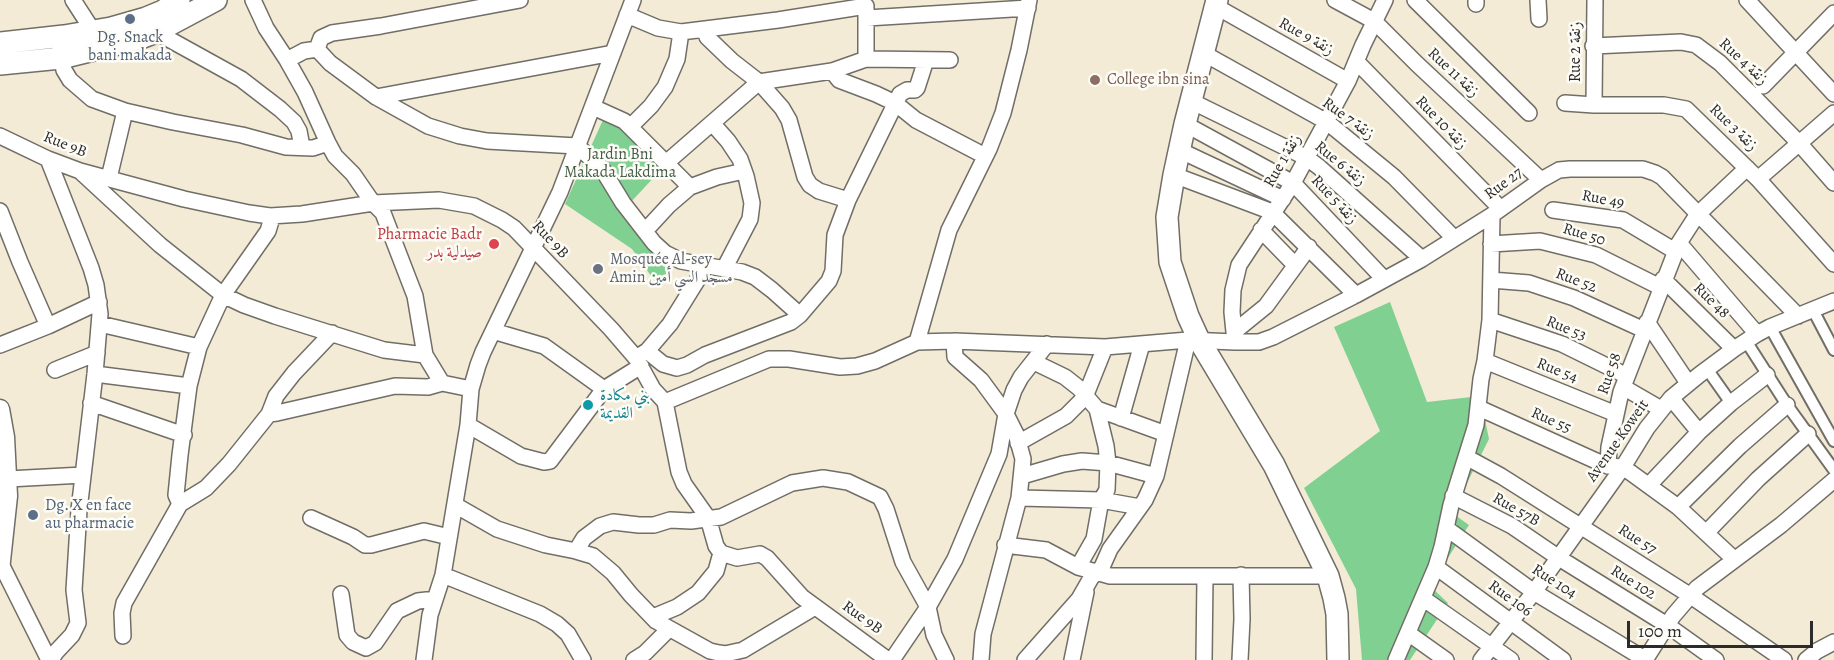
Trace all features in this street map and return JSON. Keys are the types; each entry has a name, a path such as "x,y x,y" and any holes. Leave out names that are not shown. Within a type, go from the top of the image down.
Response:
{"main road":[{"path":"0,42 58,37 93,31 146,18 163,11 179,0"},
{"path":"0,64 61,58 138,39 216,0"},
{"path":"1216,3 1174,175 1167,217 1170,262 1194,340 1274,465 1328,576 1337,614 1338,660"}],"street":[{"path":"74,0 93,31"},
{"path":"253,0 266,28 305,92 328,143 383,213 415,296 425,355 442,383"},
{"path":"316,49 321,38 332,33 381,26 444,7 520,0"},
{"path":"424,660 430,615 443,575 468,425 471,389 483,352 560,192 633,0"},
{"name":"Rue 11 زنقة","path":"1335,0 1374,21 1540,180"},
{"name":"Rue 1 زنقة","path":"1234,337 1232,312 1235,277 1239,265 1270,211 1283,199 1293,183 1327,122 1384,0"},
{"path":"1415,0 1529,113"},
{"path":"1538,0 1539,19"},
{"name":"Rue 2 زنقة","path":"1594,105 1595,0"},
{"name":"Rue 9 زنقة","path":"1216,3 1348,81"},
{"path":"1756,3 1795,52 1833,92"},
{"path":"627,15 658,28 681,33 866,8 1028,4 1003,113 949,230 917,342 875,361 857,366 840,367 789,359 769,359 665,402"},
{"path":"866,8 866,59"},
{"path":"1763,86 1834,13"},
{"path":"706,29 707,37 759,82 782,108 789,120 805,177 810,184 819,191 848,200"},
{"path":"156,32 241,79 294,122 299,131 302,147"},
{"path":"630,127 651,106 665,87 677,59 681,33"},
{"path":"58,37 64,70 70,80 92,99 125,111 242,135 286,147 314,148 328,143"},
{"name":"Rue 4 زنقة","path":"1593,46 1681,42 1696,45 1720,63 1799,143 1834,183"},
{"path":"287,60 304,51 316,49"},
{"path":"316,49 330,63 376,97 428,126 460,136 487,141 577,146 601,167 623,203 664,253 681,261 742,272 755,277 800,315"},
{"path":"376,97 613,53"},
{"name":"Rue 7 زنقة","path":"1203,53 1327,122 1394,177 1454,238"},
{"path":"666,163 759,82 832,71 866,59 950,60"},
{"path":"641,358 677,368 791,322 800,315 829,281 833,271 835,235 848,200 900,94 917,88 926,60"},
{"name":"Rue 10 زنقة","path":"1357,62 1496,212"},
{"path":"832,71 839,80 895,103 916,120 985,156"},
{"name":"Rue 6 زنقة","path":"1191,101 1307,158 1422,259"},
{"name":"Rue 3 زنقة","path":"1565,103 1681,107 1693,115 1753,173 1834,264"},
{"path":"593,107 619,118 630,127 690,187"},
{"path":"109,178 125,111"},
{"path":"294,122 313,111"},
{"name":"Rue 58","path":"1616,466 1609,447 1616,414 1625,382 1677,247 1697,215 1753,173 1799,143 1834,113"},
{"path":"712,123 740,159 753,203 750,219 724,269"},
{"name":"Rue 5 زنقة","path":"1185,124 1293,183 1384,279"},
{"name":"Rue 9B","path":"0,136 48,159 80,171 184,199 249,213 270,216 302,214 373,203 439,200 483,209 514,228 641,358 653,389 665,402 682,478 708,519 716,546 721,553 737,558 760,554 767,558 815,608 890,660"},
{"path":"1179,150 1283,199"},
{"path":"0,409 8,479 8,503 1,567 50,660 72,635 78,623 74,600 74,573 100,324 99,302 92,268 48,159"},
{"name":"Rue 27","path":"917,342 954,341 1105,347 1234,337 1259,342 1356,295 1422,259 1496,212 1540,180 1559,171 1570,169 1649,170 1662,177 1798,316"},
{"path":"80,171 160,245 223,295 255,309 384,350 425,355"},
{"path":"645,231 669,205 690,187 717,177 744,171"},
{"path":"1174,175 1270,211 1356,295"},
{"name":"Rue 49","path":"1553,210 1623,220 1677,247 1752,338"},
{"path":"0,211 48,326"},
{"path":"1396,660 1436,567 1454,496 1476,425 1490,320 1491,244 1496,212"},
{"path":"180,504 176,495 189,386 199,348 223,295 264,237 270,225 270,216"},
{"path":"1261,230 1295,265"},
{"name":"Rue 50","path":"1491,244 1540,241 1552,243 1596,255 1662,283"},
{"path":"1234,337 1266,306 1309,247"},
{"path":"468,425 521,456 544,462 550,460 604,389 641,358 670,324 706,266"},
{"name":"Rue 52","path":"1491,280 1529,283 1646,326"},
{"name":"Rue 48","path":"1662,283 1752,338"},
{"name":"Avenue Koweit","path":"1481,660 1534,592 1581,526 1642,425 1688,383 1752,338 1834,301"},
{"path":"0,345 99,302"},
{"path":"1813,310 1834,350"},
{"name":"Rue 53","path":"1490,320 1562,344 1666,404"},
{"path":"100,324 199,348"},
{"path":"1646,326 1688,383"},
{"path":"494,331 544,346 604,389"},
{"path":"123,636 124,603 180,504 206,488 229,464 269,414 276,396 294,373 332,333"},
{"path":"1752,338 1767,375 1834,470"},
{"path":"1752,338 1834,441"},
{"path":"1025,660 1087,588 1096,572 1102,567 1110,549 1140,507 1156,476 1194,340"},
{"path":"954,341 955,357 981,380 1006,414 1023,459 1019,498 1005,545 997,586 987,614 981,646 981,660"},
{"path":"890,660 928,607 955,559 999,454 1006,414 1014,390 1021,377 1047,344"},
{"path":"1121,418 1142,344"},
{"path":"1018,443 1066,416 1085,397 1105,347"},
{"path":"55,370 97,353"},
{"name":"Rue 54","path":"1485,361 1616,414"},
{"path":"1034,362 1065,377 1079,388 1097,409 1166,434"},
{"path":"1707,369 1731,403"},
{"path":"95,374 189,386"},
{"path":"1649,485 1699,432 1767,375"},
{"path":"269,414 395,386 428,387 442,383 471,389"},
{"path":"91,403 184,435"},
{"path":"1666,404 1699,432"},
{"path":"1678,507 1740,446 1787,405"},
{"name":"Rue 55","path":"1479,408 1616,466"},
{"path":"1078,567 1094,539 1101,500 1106,493 1107,486 1108,463 1097,409"},
{"path":"1706,533 1758,479 1808,434"},
{"name":"Rue 57","path":"1466,457 1502,476 1581,526 1784,660"},
{"path":"1022,476 1069,462 1082,461 1108,463 1156,476"},
{"path":"1616,466 1649,485 1678,507 1734,559"},
{"path":"8,479 83,475"},
{"path":"576,551 584,538 600,526 613,522 654,525 670,520 721,517 792,483 823,478 848,482 880,497 903,562 928,607 934,635 946,660"},
{"path":"1645,660 1668,625 1703,582 1781,525 1834,480"},
{"name":"Rue 57B","path":"1454,496 1512,526 1559,558"},
{"path":"1019,498 1101,500 1140,507"},
{"path":"455,505 497,530 593,556 603,563 653,617 669,629 710,651 725,654 743,650 815,608"},
{"path":"311,518 365,545 424,531 449,537"},
{"name":"Rue 104","path":"1446,528 1534,592 1645,660"},
{"path":"1005,545 1046,550 1078,567 1110,576 1328,576"},
{"path":"653,617 676,607 698,593 716,571 721,553"},
{"name":"Rue 102","path":"1559,558 1668,625 1716,660"},
{"name":"Rue 106","path":"1436,567 1563,660"},
{"path":"443,575 540,614 568,634 583,660"},
{"path":"1240,575 1242,619 1240,660"},
{"path":"1204,660 1205,576"},
{"path":"1072,660 1087,588"},
{"path":"341,594 346,635 353,642 366,648 375,643 397,610 418,602 435,599"},
{"path":"1424,599 1511,660"},
{"path":"634,660 645,653 669,629"},
{"path":"1408,633 1446,660"},
{"path":"1806,660 1834,642"}],"green space":[{"name":"Jardin Bni Makada Lakdima","path":"607,111 671,159 630,203 672,269 656,283 632,249 565,204"},
{"path":"1390,302 1427,402 1480,396 1489,439 1452,513 1469,525 1430,586 1448,603 1410,660 1362,660 1356,589 1304,488 1380,431 1334,327"}],"place":[{"name":"Dg. Snack bani makada","path":"130,19"},
{"name":"College ibn sina","path":"1095,80"},
{"name":"Pharmacie Badr صيدلية بدر","path":"494,244"},
{"name":"Mosquée Al-sey Amin مسجد السي أمين","path":"598,269"},
{"name":"بني مكادة القديمة","path":"588,405"},
{"name":"Dg. X en face au pharmacie","path":"33,515"}]}
